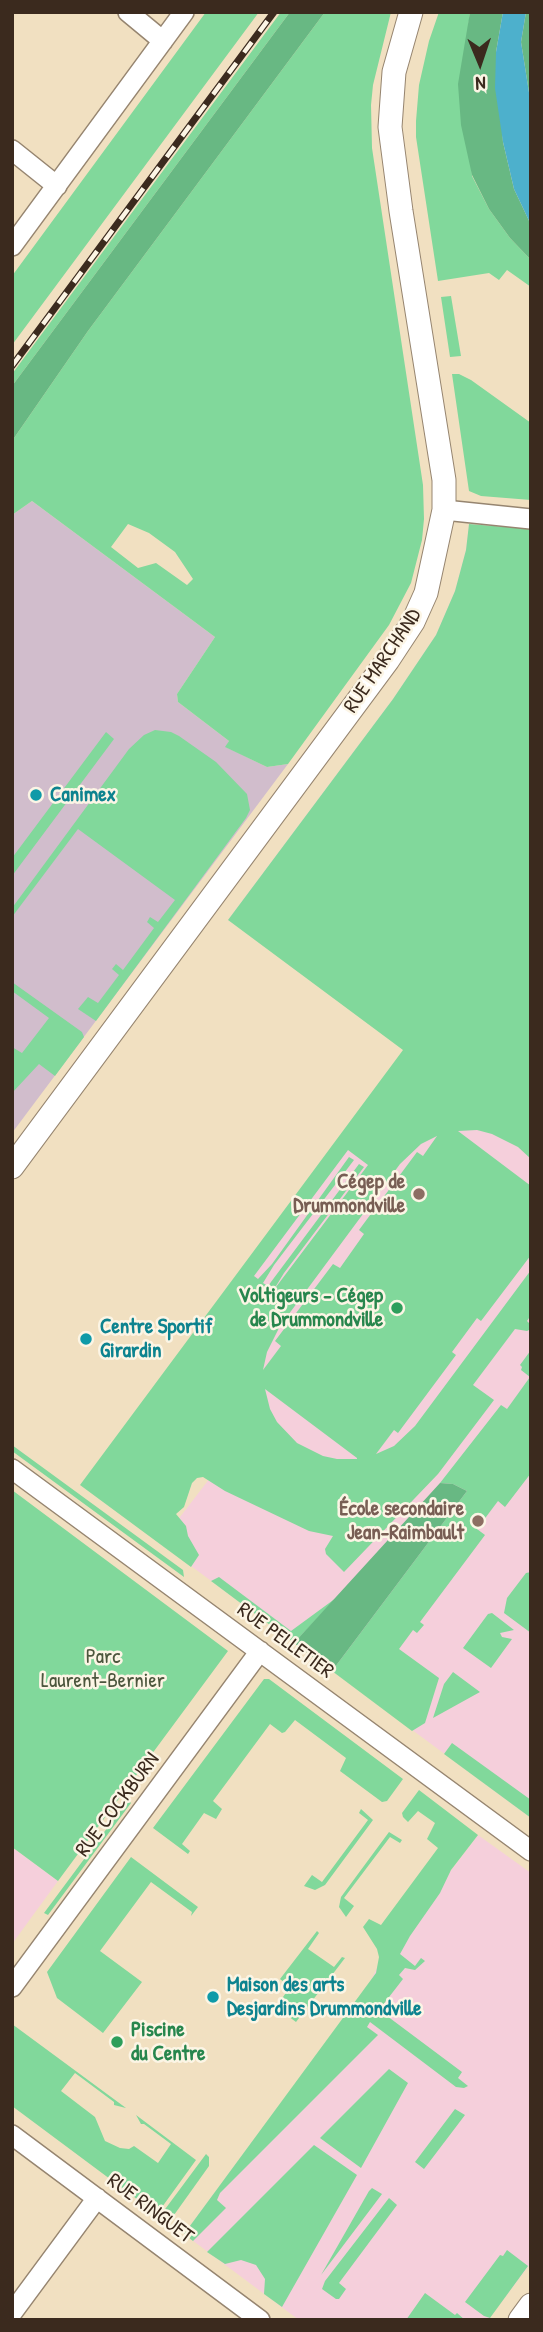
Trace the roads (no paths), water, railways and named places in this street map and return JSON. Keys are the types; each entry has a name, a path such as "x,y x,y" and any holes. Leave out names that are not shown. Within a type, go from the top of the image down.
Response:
{"street":[{"path":"128,12 163,41"},
{"path":"12,246 184,12"},
{"name":"RUE MARCHAND","path":"12,1167 404,637 426,593 444,510 444,480 391,146 390,109 399,52 411,12"},
{"path":"12,150 57,186"},
{"path":"444,510 531,519"},
{"name":"RUE PELLETIER","path":"12,1469 531,1851"},
{"name":"RUE COCKBURN","path":"12,1987 260,1651"},
{"name":"RUE RINGUET","path":"12,2135 260,2320"},
{"path":"12,2313 97,2198"},
{"path":"520,2320 531,2305"}],"water":[{"path":"503,12 526,12 521,42 531,105 531,225 514,189 503,142 495,88 496,52"}],"railway":[{"path":"12,366 274,12"}],"place":[{"name":"Canimex","path":"36,795"},
{"name":"Cégep de Drummondville","path":"419,1194"},
{"name":"Voltigeurs - Cégep de Drummondville","path":"397,1308"},
{"name":"Centre Sportif Girardin","path":"86,1339"},
{"name":"École secondaire Jean-Raimbault","path":"478,1521"},
{"name":"Maison des arts Desjardins Drummondville","path":"213,1997"},
{"name":"Piscine du Centre","path":"117,2042"}],"park label":[{"name":"Parc Laurent-Bernier","path":"103,1669"}]}
